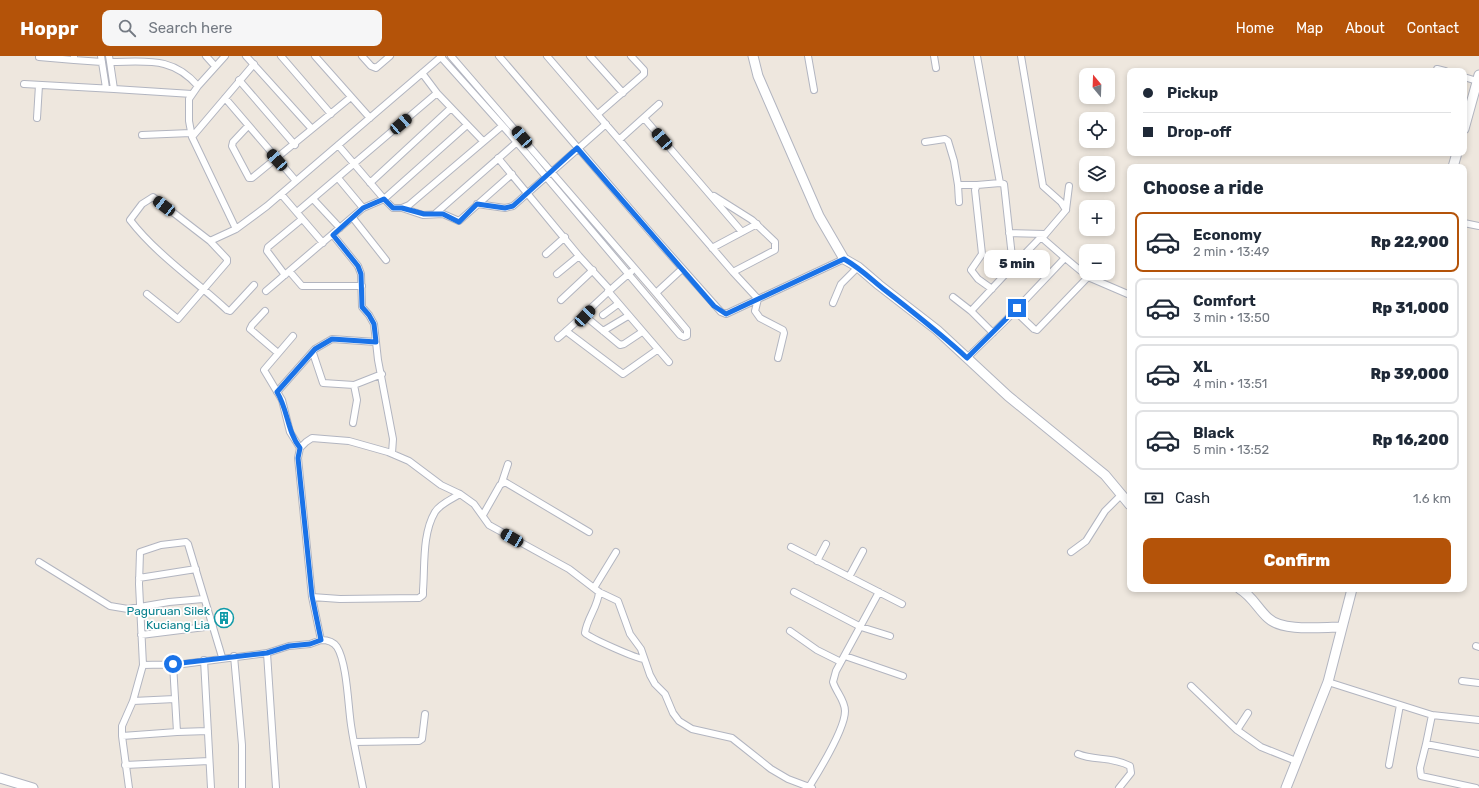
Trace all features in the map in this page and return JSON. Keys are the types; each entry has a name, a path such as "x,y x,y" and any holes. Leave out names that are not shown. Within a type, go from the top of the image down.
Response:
{"street":[{"path":"162,56 163,63"},
{"path":"206,56 215,66"},
{"path":"225,56 192,94 188,107 192,135 236,229"},
{"path":"246,56 312,129"},
{"path":"281,56 331,114"},
{"path":"315,56 370,118"},
{"path":"362,56 370,66 376,68 390,56"},
{"path":"210,241 236,229 248,221 441,56 517,142 680,335 684,337 687,336 687,330 656,293 451,56"},
{"path":"498,56 714,306 726,314 844,259"},
{"path":"547,56 620,139 712,248 758,298"},
{"path":"590,56 623,93"},
{"path":"598,114 623,93 644,72 632,56"},
{"path":"753,56 758,76 819,216 844,259 858,267 937,330 1030,415 1105,475 1127,501"},
{"path":"808,56 814,90"},
{"path":"934,56 936,68"},
{"path":"978,56 1000,183"},
{"path":"1021,56 1043,186 1061,202 1066,210"},
{"path":"39,57 101,59 106,88"},
{"path":"114,89 110,59 134,59 176,66 198,86"},
{"path":"142,135 192,135 254,64"},
{"path":"422,73 436,93 483,141"},
{"path":"1467,77 1478,78 1467,118"},
{"path":"239,80 295,145"},
{"path":"24,84 192,94"},
{"path":"37,118 39,85"},
{"path":"297,212 436,93"},
{"path":"248,126 233,142 232,146 249,178 252,178 277,160 351,97"},
{"path":"225,98 296,181"},
{"path":"620,139 659,104"},
{"path":"370,183 451,108"},
{"path":"644,118 742,232"},
{"path":"477,204 505,208 513,206 606,124"},
{"path":"266,290 288,274 363,208 384,199 467,125"},
{"path":"402,208 409,205 502,126"},
{"path":"925,142 945,139 948,141 954,161 959,202"},
{"path":"436,213 517,142"},
{"path":"338,145 393,208 402,208 424,214 436,213 459,222 477,204 512,174"},
{"path":"498,158 528,192 579,256 593,270 628,316 669,362"},
{"path":"338,178 363,208"},
{"path":"958,185 1004,184 1013,266"},
{"path":"977,185 976,195 982,254 971,270 978,279 992,288"},
{"path":"971,311 1066,210 1069,186"},
{"path":"708,192 757,224 775,242 775,250 733,272"},
{"path":"281,194 323,243"},
{"path":"147,294 177,319 204,288 227,262 227,259 210,241 153,197 142,204 130,220 160,254 204,288 227,310 230,311 254,284"},
{"path":"313,199 340,228"},
{"path":"353,218 386,260"},
{"path":"302,219 268,247 267,251 288,274 302,286 362,286"},
{"path":"712,248 757,224"},
{"path":"1467,224 1479,226"},
{"path":"1009,233 1044,235 1064,257 1079,270"},
{"path":"333,235 358,266 361,274 362,307 374,324 393,439 392,453"},
{"path":"546,254 565,237"},
{"path":"557,274 579,256"},
{"path":"967,358 1015,311 1063,260 1064,257"},
{"path":"833,302 841,284 858,267"},
{"path":"558,338 585,316 609,290 635,269"},
{"path":"656,293 682,269"},
{"path":"561,300 593,270"},
{"path":"1015,311 1034,329 1037,330 1085,280"},
{"path":"1095,280 1127,294"},
{"path":"952,297 971,311 993,333"},
{"path":"758,298 755,311 760,318 782,330 784,333 778,358"},
{"path":"603,315 618,304"},
{"path":"265,311 250,329 278,353"},
{"path":"585,316 622,345 642,332"},
{"path":"603,331 628,316"},
{"path":"566,331 623,374 657,350"},
{"path":"293,336 264,370 282,400 290,432 300,448"},
{"path":"277,392 315,349 332,339 376,342"},
{"path":"313,353 323,383 354,386 382,374"},
{"path":"353,422 357,400 354,386"},
{"path":"321,640 312,596 298,458 300,448 312,438 349,441 392,453 413,463 441,485 460,494 474,504 489,525 569,569 597,590 618,601 630,634 641,649 655,684 666,694 676,717 684,725 732,738 771,769 788,779 811,788 832,747 845,711 844,702 833,682 836,671 880,592"},
{"path":"483,515 502,482 508,464"},
{"path":"502,482 514,486 589,532"},
{"path":"312,596 340,598 419,598 423,595 428,532 434,513 440,506 460,494"},
{"path":"1071,552 1086,541 1105,511 1122,494"},
{"path":"129,788 125,765 122,726 133,701 143,665 139,578 140,552 166,544 186,542 188,544 203,599 222,657"},
{"path":"817,561 826,544"},
{"path":"791,547 902,604"},
{"path":"849,577 863,551"},
{"path":"616,552 597,590 598,600 586,627 586,633 589,637 611,645 632,656 639,659 644,658"},
{"path":"39,562 110,606 128,609 203,599"},
{"path":"139,578 196,569"},
{"path":"794,592 861,627 890,636"},
{"path":"1245,592 1269,620 1285,627 1341,627"},
{"path":"1286,788 1328,682 1351,592"},
{"path":"141,635 213,626"},
{"path":"790,630 817,650 841,662"},
{"path":"143,665 173,664 222,657 267,653 289,646 329,640 334,644 340,654 345,676 362,788"},
{"path":"267,653 276,788"},
{"path":"234,656 242,745 242,788"},
{"path":"845,656 903,676"},
{"path":"204,660 211,788"},
{"path":"173,664 177,732"},
{"path":"1462,681 1479,683"},
{"path":"1328,682 1432,715 1479,720"},
{"path":"1192,686 1237,730 1261,747 1296,761"},
{"path":"133,701 175,699"},
{"path":"1390,766 1400,705"},
{"path":"1237,730 1248,713"},
{"path":"354,742 419,741 422,739 425,714"},
{"path":"1432,715 1420,768 1421,776 1458,786 1476,788"},
{"path":"122,736 208,731"},
{"path":"1426,744 1479,754"},
{"path":"1078,754 1086,757 1104,758 1130,766 1131,773 1119,788"},
{"path":"125,765 209,761"},
{"path":"0,778 33,788"}],"place":[{"name":"Paguruan Silek Kuciang Lia","path":"224,618"}],"route":[{"path":"173,664 183,664 247,654 267,653 289,646 316,643 321,640 312,596 310,558 298,458 300,448 290,432 282,400 277,392 315,349 324,343 332,339 376,342 374,324 362,307 361,274 358,266 333,235 363,208 384,199 393,208 402,208 424,214 443,214 459,222 477,204 505,208 513,206 577,148 714,306 726,314 844,259 858,267 937,330 967,358 1017,308"}]}
